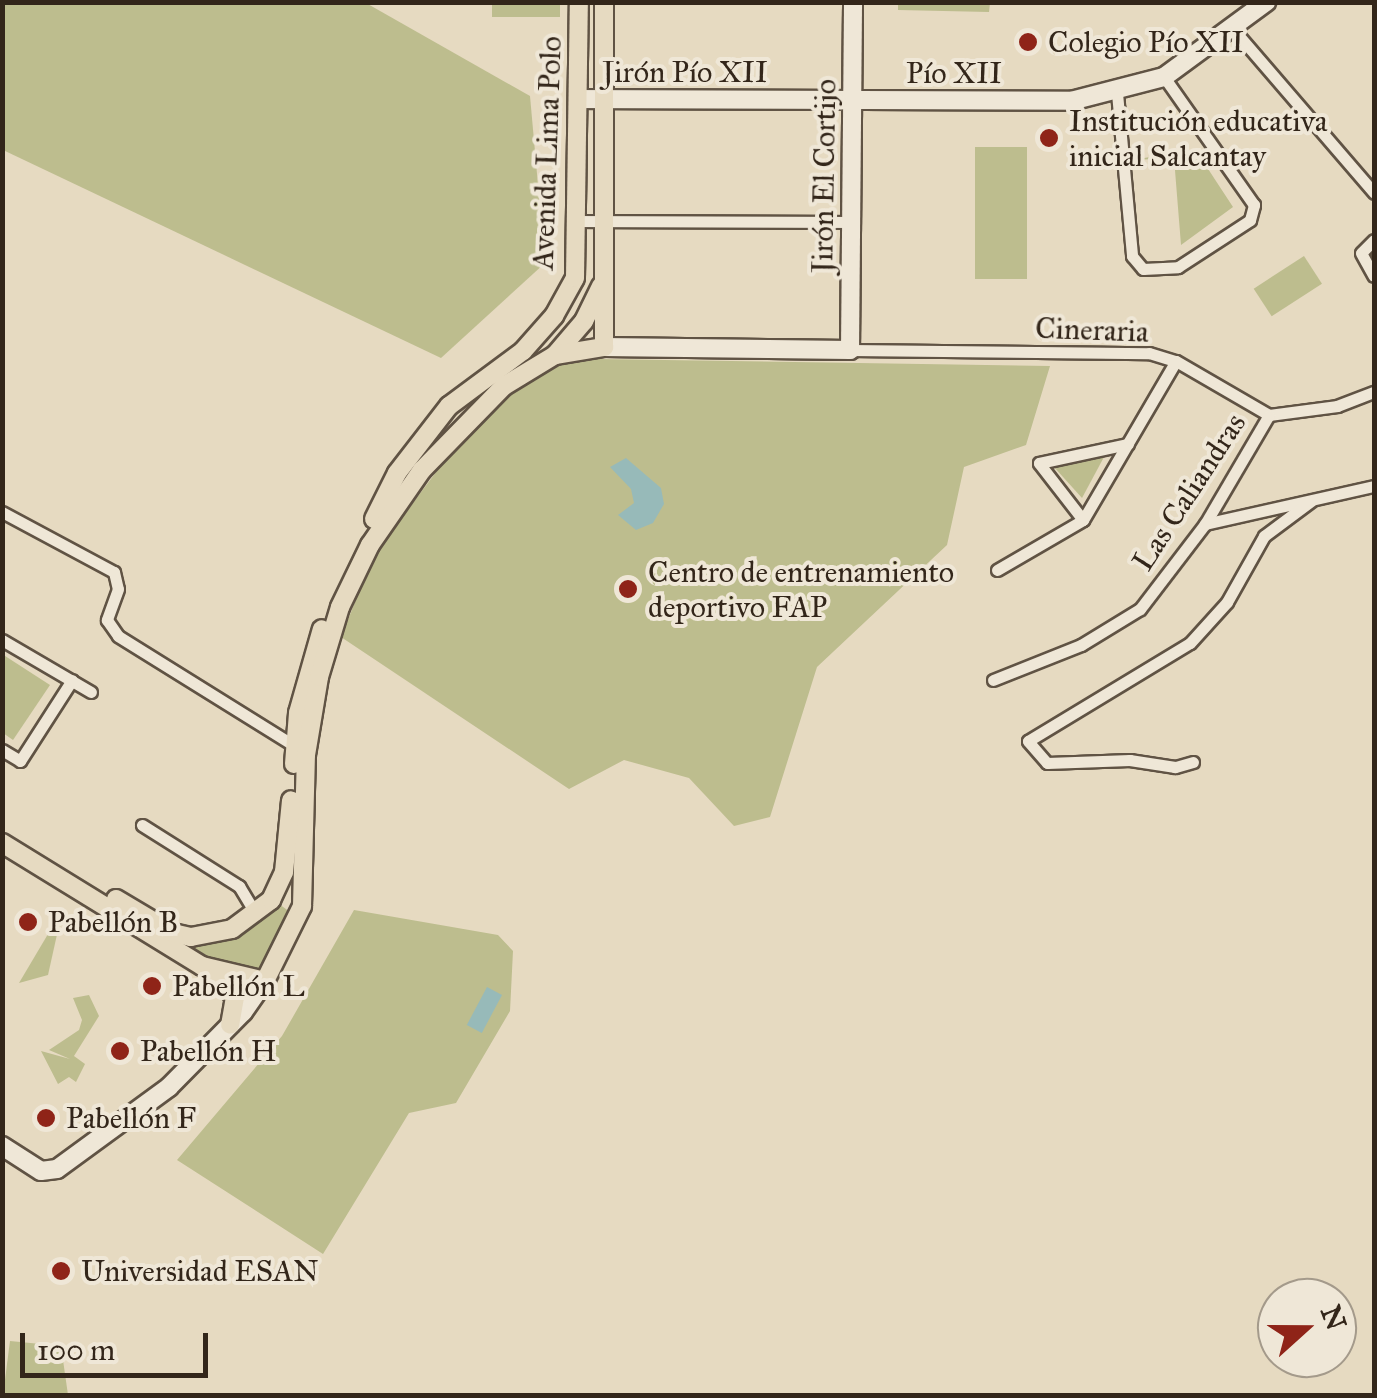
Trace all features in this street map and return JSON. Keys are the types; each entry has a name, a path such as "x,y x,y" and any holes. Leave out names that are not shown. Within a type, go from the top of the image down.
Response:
{"main road":[{"name":"Avenida Lima Polo","path":"271,900 288,846 296,746 317,642 397,473 449,406 522,351 554,316 575,278 579,2"},
{"name":"Avenida Lima Polo","path":"604,2 604,348"},
{"name":"Avenida Lima Polo","path":"555,355 584,321 602,286"},
{"path":"202,966 264,980 293,927 303,898 309,736 340,607 392,508 441,448 504,386 555,355 604,348"},
{"path":"2,830 173,933 222,932 256,914 271,900 292,904 293,927"},
{"path":"2,843 202,966 234,993 230,1025"}],"street":[{"name":"Jirón El Cortijo","path":"850,350 853,2"},
{"name":"Pío XII","path":"853,101 1071,100 1116,94 1164,77 1234,30 1266,2"},
{"path":"1234,30 1374,193"},
{"path":"1116,94 1132,256 1144,269 1178,267 1250,220 1254,206 1164,77"},
{"name":"Jirón Pío XII","path":"578,99 853,101"},
{"path":"576,220 851,222"},
{"path":"1374,240 1361,253 1374,276"},
{"path":"604,348 850,350"},
{"name":"Cineraria","path":"850,350 1148,354 1176,361 1269,414"},
{"path":"997,570 1084,520 1176,361"},
{"path":"1269,414 1337,406 1374,392"},
{"name":"Las Caliandras","path":"993,680 1081,644 1140,609 1205,524 1269,414"},
{"path":"1084,520 1039,463 1128,444"},
{"path":"1205,524 1374,486"},
{"path":"1192,762 1174,767 1130,760 1047,763 1028,741 1080,716 1190,643 1219,613 1261,539 1312,502"},
{"path":"2,512 114,572 118,589 106,620 118,636 296,746"},
{"path":"2,640 90,692"},
{"path":"2,750 20,761 72,680"},
{"path":"142,825 239,886 256,914"},
{"path":"2,1146 41,1170 57,1170 114,1131 230,1025 264,980"}],"green space":[{"path":"2,3 366,3 530,96 545,263 441,358 3,150"},
{"path":"492,3 560,3 560,17 492,17"},
{"path":"898,3 990,3 989,12 898,10"},
{"path":"975,147 1027,147 1027,279 975,279"},
{"path":"1195,149 1233,207 1181,245 1174,158 1133,160"},
{"path":"1304,256 1322,284 1272,316 1254,289"},
{"name":"Centro de entrenamiento deportivo FAP","path":"598,359 1050,366 1026,445 964,467 947,545 817,667 770,817 734,826 689,778 624,760 569,789 341,637 374,555 484,408 555,364"},
{"path":"1104,457 1082,498 1054,467"},
{"path":"2,654 50,685 13,740 3,733"},
{"path":"279,904 290,912 260,971 245,976 178,940"},
{"path":"354,910 498,935 513,951 510,1011 456,1103 409,1113 323,1254 177,1160 282,1036"},
{"path":"51,929 58,930 48,975 19,983"},
{"path":"89,995 99,1016 74,1056 85,1064 76,1082 69,1077 58,1084 41,1051 70,1059 49,1050 79,1030 82,1020 73,998"},
{"path":"10,1341 61,1346 68,1395 3,1395"}],"water":[{"path":"626,458 661,488 664,504 653,523 636,530 618,515 634,503 631,489 610,467"},
{"path":"487,987 502,995 482,1033 467,1025"}],"place":[{"name":"Colegio Pío XII","path":"1028,42"},
{"name":"Institución educativa inicial Salcantay","path":"1049,138"},
{"name":"Centro de entrenamiento deportivo FAP","path":"628,589"},
{"name":"Pabellón B","path":"28,922"},
{"name":"Pabellón L","path":"152,986"},
{"name":"Pabellón H","path":"120,1051"},
{"name":"Pabellón F","path":"46,1118"},
{"name":"Universidad ESAN","path":"61,1271"}]}
